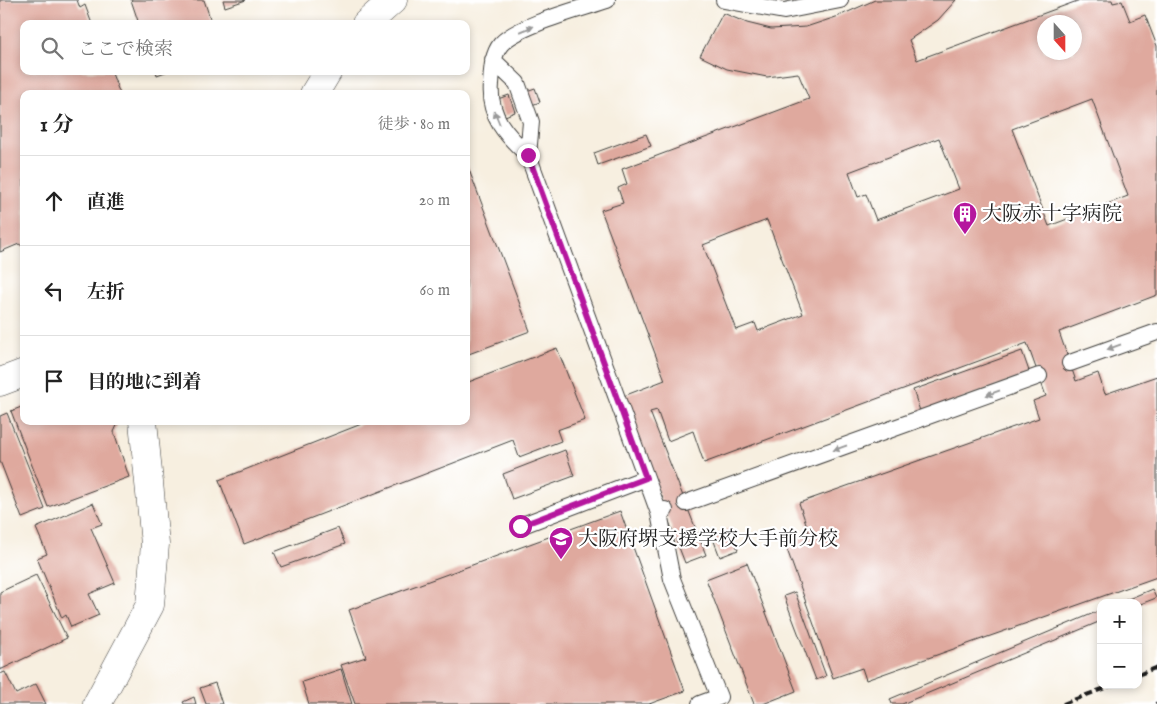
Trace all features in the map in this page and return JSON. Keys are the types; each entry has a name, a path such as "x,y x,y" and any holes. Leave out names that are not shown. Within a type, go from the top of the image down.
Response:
{"street":[{"path":"370,20 393,0"},
{"path":"316,90 326,75"},
{"path":"0,382 20,374"},
{"path":"97,704 150,605 155,544 143,425"}],"lane":[{"path":"528,155 507,135 496,120 490,93 493,60 501,44 522,30 607,0"},
{"path":"724,0 784,11 840,0"},
{"path":"493,60 517,83 531,122 528,155 646,478 662,512 672,579 719,697 700,704"},
{"path":"1070,363 1157,332"},
{"path":"686,503 1039,376"},
{"path":"520,526 646,478"}],"building":[{"path":"0,0 77,0 80,8 85,5 91,20 20,20 20,75 113,75 118,90 20,90 20,245 0,252"},
{"path":"131,0 204,0 211,20 138,20"},
{"path":"223,0 246,0 225,7"},
{"name":"大阪赤十字病院","path":"875,0 956,0 938,20 909,40 917,60 1037,16 1037,60 1082,60 1082,15 1039,15 1080,0 1112,0 1113,3 1122,1 1130,21 1145,15 1157,46 1157,295 1059,332 1076,381 1098,373 1105,394 1157,376 1157,577 866,680 862,668 833,678 784,541 809,532 799,503 1039,418 1033,401 1046,396 1027,343 704,463 693,431 668,441 657,410 650,412 706,555 685,563 621,397 665,380 601,210 623,203 618,188 627,184 622,169 809,99 798,73 767,77 727,69 700,56 723,13 747,23 771,29 806,27 839,16","holes":["1092,99 1128,196 1049,226 1012,129","939,138 959,189 876,220 866,194 858,197 849,172","767,220 803,314 758,331 755,323 736,330 703,245"]},
{"path":"535,88 540,102 529,106 524,92"},
{"path":"509,95 515,112 505,116 498,99"},
{"path":"646,134 651,146 598,165 594,153"},
{"path":"470,173 530,331 470,354"},
{"path":"557,348 585,420 557,430 561,441 519,457 513,440 244,544 219,480 359,425 470,425 470,381"},
{"path":"1022,351 1030,374 921,414 913,390"},
{"path":"20,408 20,425 117,425 114,432 129,477 48,507 11,411"},
{"path":"7,413 45,509 22,518 0,461 0,416"},
{"path":"565,450 574,476 512,499 503,474"},
{"path":"93,503 102,524 91,528 115,583 89,594 99,615 71,627 66,615 62,618 37,558 47,554 36,528"},
{"name":"大阪府堺支援学校大手前分校","path":"620,511 685,691 649,704 355,704 341,665 366,657 349,610"},
{"path":"338,528 345,544 281,567 274,552"},
{"path":"730,529 738,550 720,557 712,536"},
{"path":"747,563 796,691 763,704 754,704 706,579"},
{"path":"36,575 67,638 0,670 0,592"},
{"path":"1152,589 1156,598 1142,603 1142,599 1128,599"},
{"path":"795,592 826,676 816,680 784,596"},
{"path":"1097,612 1097,623 902,704 892,704 890,699"},
{"path":"341,669 352,704 309,704 302,682"},
{"path":"5,672 16,694 36,684 46,704 0,704 0,674"},
{"path":"215,683 222,704 206,704 200,688"},
{"path":"194,697 196,704 184,704 183,702"}],"railway":[{"path":"1142,673 1157,667"},
{"path":"1063,704 1102,689"}],"place":[{"name":"大阪赤十字病院","path":"965,235"},
{"name":"大阪府堺支援学校大手前分校","path":"561,560"}],"route":[{"path":"520,526 646,478 528,155"}]}
